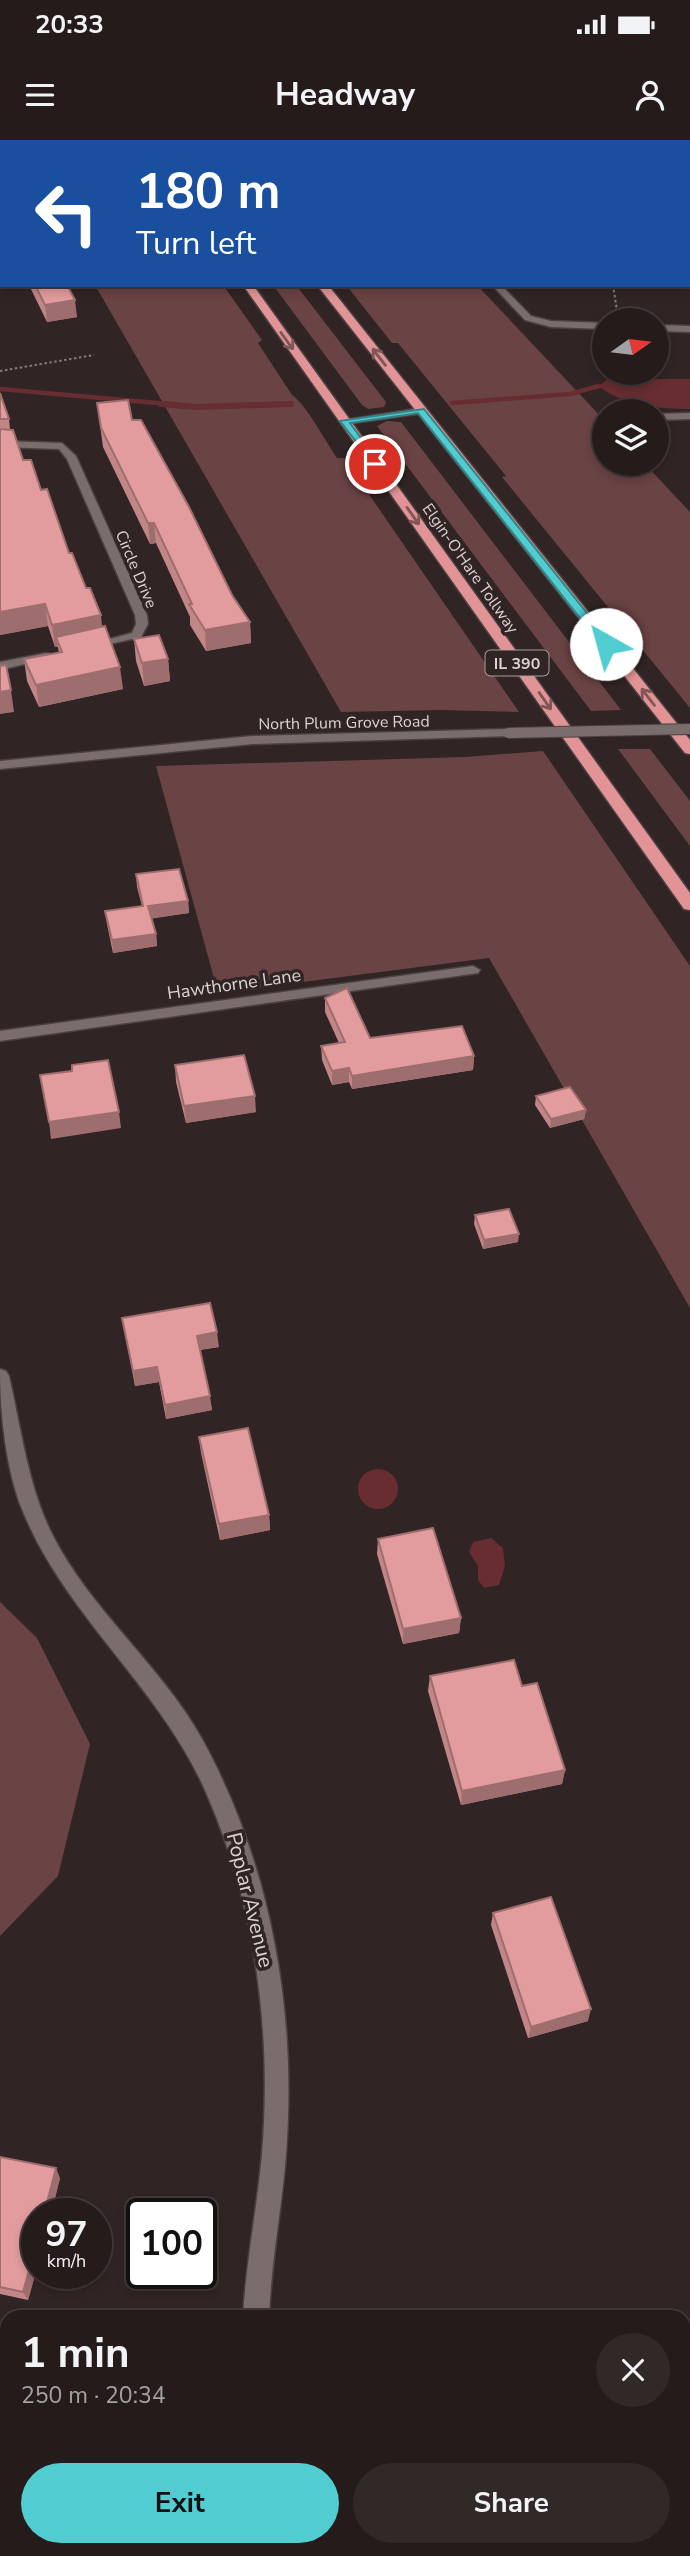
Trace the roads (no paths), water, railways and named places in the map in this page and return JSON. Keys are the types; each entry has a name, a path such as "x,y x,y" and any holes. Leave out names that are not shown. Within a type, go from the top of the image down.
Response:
{"highway":[{"name":"Elgin-O'Hare Tollway","path":"249,287 690,905"},
{"path":"325,287 690,750"}],"street":[{"path":"498,287 528,318 551,324 592,326"},
{"path":"669,328 690,329"},
{"path":"345,421 421,411"},
{"path":"669,417 690,416"},
{"name":"Circle Drive","path":"0,444 62,446 72,458 141,615 142,624 137,635 80,649"},
{"path":"0,666 56,654"},
{"name":"North Plum Grove Road","path":"0,765 252,740 690,729"},
{"name":"Hawthorne Lane","path":"0,1036 473,970"},
{"name":"Poplar Avenue","path":"0,1376 30,1507 38,1526 62,1573 152,1682 193,1745 229,1820 250,1882 269,1976 277,2082 274,2153 257,2310"}],"waterway":[{"path":"452,403 570,394 599,386"},
{"path":"0,389 180,405"},
{"path":"161,404 197,407 291,404 245,405"}]}
